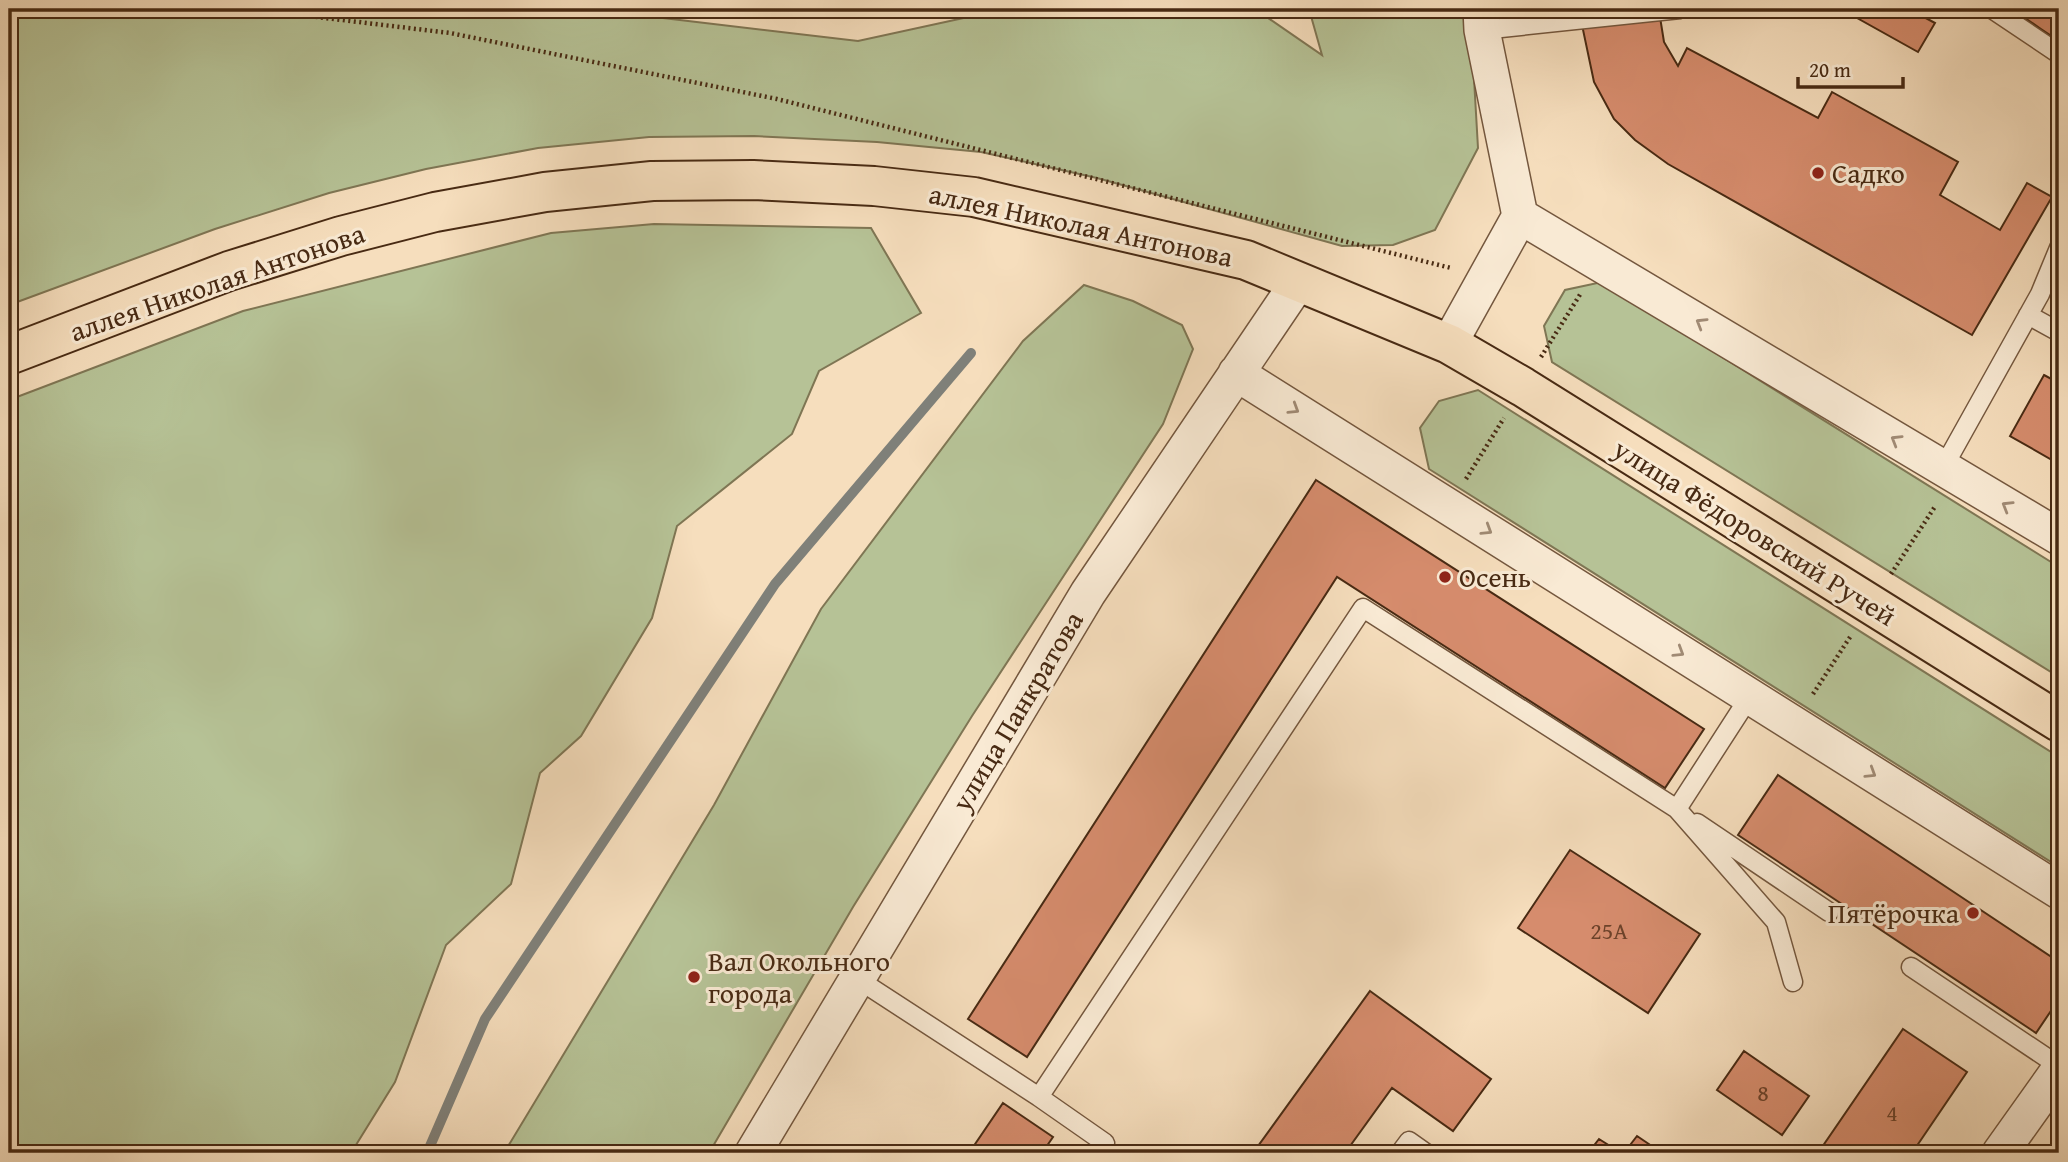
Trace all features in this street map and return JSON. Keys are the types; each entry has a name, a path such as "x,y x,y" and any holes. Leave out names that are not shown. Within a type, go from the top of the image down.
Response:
{"main road":[{"name":"аллея Николая Антонова","path":"9,355 229,271 341,236 436,212 545,192 652,181 753,180 874,186 974,197 1246,260 1449,344"},
{"name":"улица Фёдоровский Ручей","path":"1449,344 1523,387 2059,722"}],"street":[{"path":"1449,344 1520,216 1481,19"},
{"path":"1520,216 2059,537"},
{"name":"улица Панкратова","path":"753,1153 1088,593 1298,281"},
{"path":"1236,373 2059,891"},
{"path":"2000,1153 2055,1083"}],"lane":[{"path":"1481,19 1680,9"},
{"path":"1992,9 2059,54"},
{"path":"1943,468 2040,294 2059,248"},
{"path":"2040,294 2059,279"},
{"path":"2028,315 2059,332"},
{"path":"1039,1097 1363,608 1677,809 1829,912"},
{"path":"1677,809 1750,696"},
{"path":"1677,809 1776,922 1793,982"},
{"path":"1911,967 2055,1083"},
{"path":"856,978 1105,1143 1098,1153"},
{"path":"1400,1153 1409,1141 1426,1153"}],"path":[{"path":"250,9 450,33 777,99 1486,277"},
{"path":"1523,387 1565,318"}],"green space":[{"path":"9,9 587,9 858,41 1005,9 1255,9 1322,55 1309,9 1470,9 1478,148 1435,230 1393,245 1342,246 1097,178 981,152 877,142 754,136 649,137 538,148 426,169 329,193 215,229 9,305"},
{"path":"654,224 871,228 921,313 819,371 792,434 677,526 652,618 581,736 540,773 511,884 446,945 395,1082 351,1153 9,1153 9,400 243,311 551,233"},
{"path":"1602,282 2059,567 2059,677 1552,362 1544,326 1565,290"},
{"path":"1084,285 1133,301 1182,325 1193,349 1163,424 972,716 853,907 709,1153 504,1153 714,805 821,609 1023,341"},
{"path":"1478,390 2059,757 2059,867 1429,469 1420,428 1439,401"}],"building":[{"path":"1841,9 1909,9 1935,23 1918,52"},
{"path":"2012,9 2059,9 2059,41 2041,29"},
{"name":"Садко","path":"1660,17 1664,42 1678,66 1687,48 1818,118 1832,92 1958,162 1940,195 2000,230 2027,183 2052,197 1972,335 1668,164 1635,140 1614,119 1594,82 1582,25"},
{"path":"2044,375 2059,383 2059,464 2010,436"},
{"path":"1316,480 1704,729 1665,788 1337,577 1027,1057 968,1019"},
{"path":"1778,775 2059,962 2059,999 2036,1033 1738,835"},
{"path":"1570,850 1700,934 1648,1013 1518,928"},
{"path":"1370,991 1491,1079 1453,1131 1392,1088 1345,1153 1253,1153"},
{"path":"1903,1029 1967,1072 1912,1153 1818,1153"},
{"path":"1744,1051 1809,1096 1782,1135 1717,1090"},
{"path":"1003,1103 1053,1137 1042,1153 969,1153"},
{"path":"1637,1136 1662,1153 1624,1153"},
{"path":"1599,1139 1621,1153 1589,1152"}],"waterway":[{"path":"427,1153 485,1019 775,584 971,353"}],"place":[{"name":"Садко","path":"1818,173"},
{"name":"Осень","path":"1445,577"},
{"name":"Пятёрочка","path":"1973,913"},
{"name":"Вал Окольного города","path":"694,977"}]}
